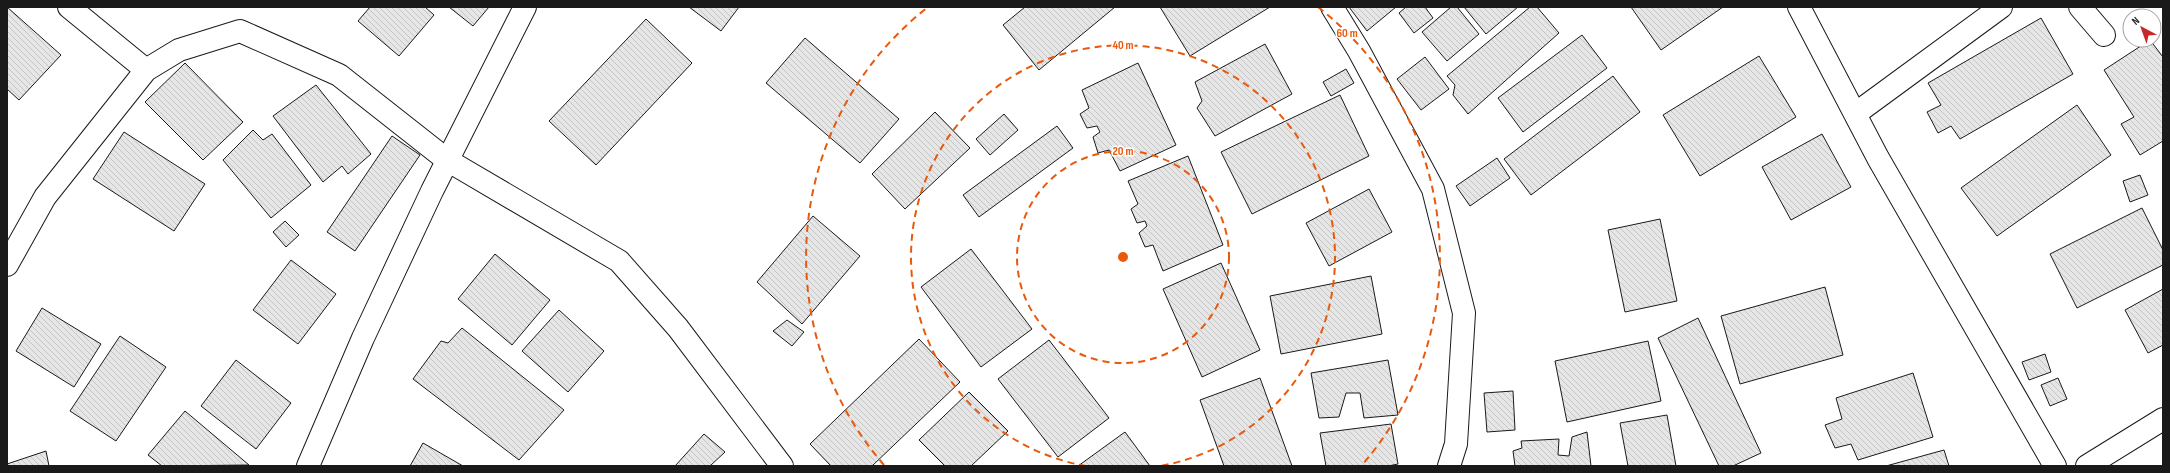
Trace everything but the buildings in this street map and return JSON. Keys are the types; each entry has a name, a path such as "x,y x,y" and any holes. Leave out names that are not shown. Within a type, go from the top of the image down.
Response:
{"street":[{"path":"69,7 146,70"},
{"path":"308,466 363,338 447,160 525,7"},
{"path":"1332,7 1359,51 1433,190 1464,313 1456,444 1449,466"},
{"path":"1799,7 1878,158 2055,466"},
{"path":"1855,114 2001,7"},
{"path":"2080,7 2104,35"},
{"path":"8,262 46,197 146,70 179,50 240,31 339,75 447,160 619,260 678,328 782,466"},
{"path":"2087,466 2163,420"}]}
